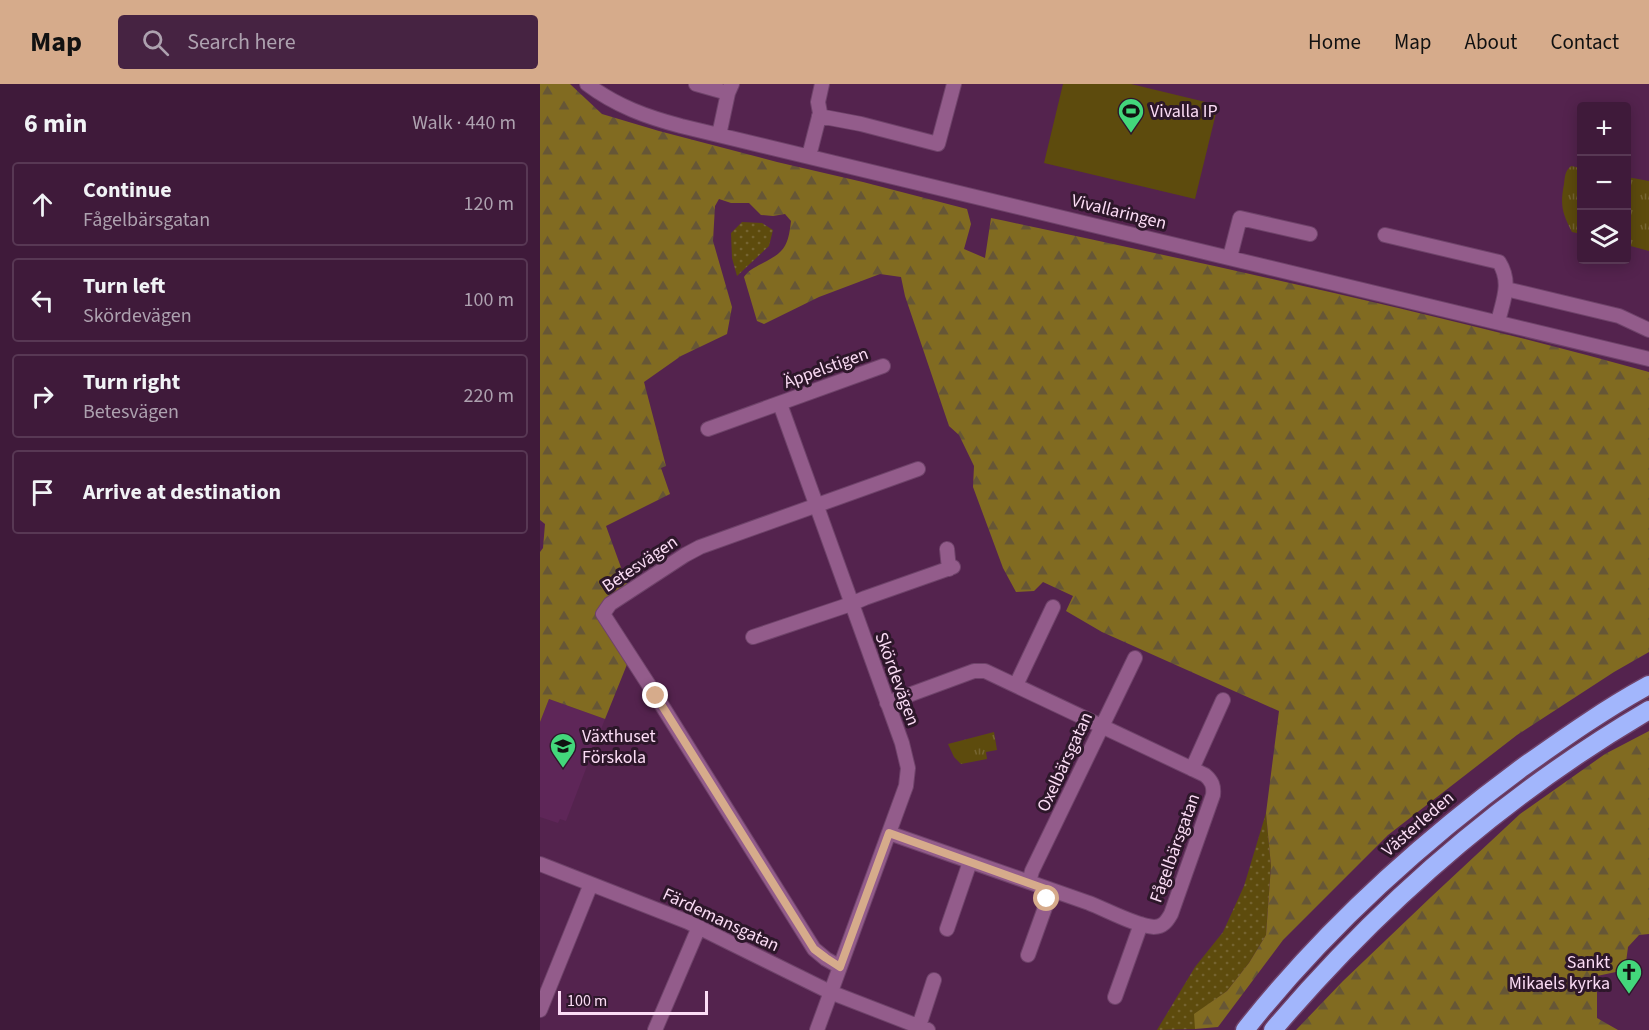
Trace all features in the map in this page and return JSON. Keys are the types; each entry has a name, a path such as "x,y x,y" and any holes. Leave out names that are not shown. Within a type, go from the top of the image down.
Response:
{"highway":[{"name":"Västerleden","path":"1245,1030 1333,931 1378,886 1455,819 1575,730 1649,685"},
{"path":"1273,1030 1348,947 1467,837 1587,747 1649,710"}],"street":[{"name":"Vivallaringen","path":"587,84 626,109 644,116 1649,359"},
{"path":"696,84 730,88 719,135"},
{"path":"808,156 819,116 818,102 822,84"},
{"path":"819,116 861,124 938,144 954,84"},
{"path":"1230,258 1240,218 1310,234"},
{"path":"1385,235 1499,262 1506,273 1506,289 1498,322"},
{"path":"1506,289 1619,316 1649,330"},
{"name":"Äppelstigen","path":"708,429 883,366"},
{"name":"Skördevägen","path":"780,404 902,743 908,768 906,786 817,1030"},
{"name":"Betesvägen","path":"840,967 814,949 603,614 610,604 700,547 918,469"},
{"path":"753,637 951,568 947,549"},
{"path":"1016,685 1053,607"},
{"name":"Oxelbärsgatan","path":"1029,882 1032,871 1135,657"},
{"name":"Fågelbärsgatan","path":"887,703 981,670 1205,775 1214,788 1170,914 1166,923 1160,927 1141,924 889,833"},
{"name":"Fågelbärsgatan","path":"1191,769 1223,700"},
{"path":"947,929 970,861"},
{"name":"Färdemansgatan","path":"540,864 699,927 830,992 923,1028 934,980"},
{"path":"540,1010 591,884"},
{"path":"1028,955 1051,891"},
{"name":"Fågelbärsgatan","path":"1115,997 1141,924"},
{"path":"655,1030 699,927"}],"shaded area":[{"name":"Växthuset Förskola","path":"549,699 605,719 566,821 560,819 558,823 540,817 540,722"}],"green space":[{"path":"540,84 570,84 602,114 659,131 967,209 971,224 964,249 985,258 991,218 1404,309 1649,372 1649,652 1517,735 1388,835 1283,940 1218,1027 1195,1029 1194,1014 1227,991 1249,963 1266,935 1271,866 1266,813 1279,711 1102,632 1066,611 1073,596 1043,582 1034,591 1016,592 1003,568 973,487 974,466 959,435 949,426 905,296 901,277 880,274 819,297 764,324 757,321 744,277 750,270 774,257 783,249 791,221 785,214 761,215 749,203 731,203 719,199 715,206 713,241 732,307 727,334 681,356 644,382 666,466 661,468 670,494 606,526 627,584 598,610 628,662 605,719 549,699 540,722 540,552 543,548 545,524 540,520"},
{"name":"Vivalla IP","path":"1063,84 1131,84 1218,105 1195,199 1044,163"},
{"path":"1571,166 1577,167 1577,233 1572,232 1563,209 1562,198 1568,170"},
{"path":"1631,178 1649,181 1649,251 1631,246"},
{"path":"742,222 762,223 773,230 769,246 737,276 732,258 731,233"},
{"path":"1649,731 1649,934 1639,935 1628,947 1625,970 1597,976 1597,1018 1618,1030 1296,1030 1343,981 1520,814 1605,754"},
{"path":"994,732 997,750 986,752 987,759 961,764 954,757 948,744"},
{"path":"1266,813 1271,866 1266,935 1249,963 1227,991 1195,1014 1195,1029 1157,1030 1195,967 1223,932 1244,886"}],"place":[{"name":"Vivalla IP","path":"1131,134"},
{"name":"Växthuset Förskola","path":"563,769"},
{"name":"Sankt Mikaels kyrka","path":"1629,995"}],"route":[{"path":"656,696 814,949 840,967 889,833 1051,891 1047,899"}]}
